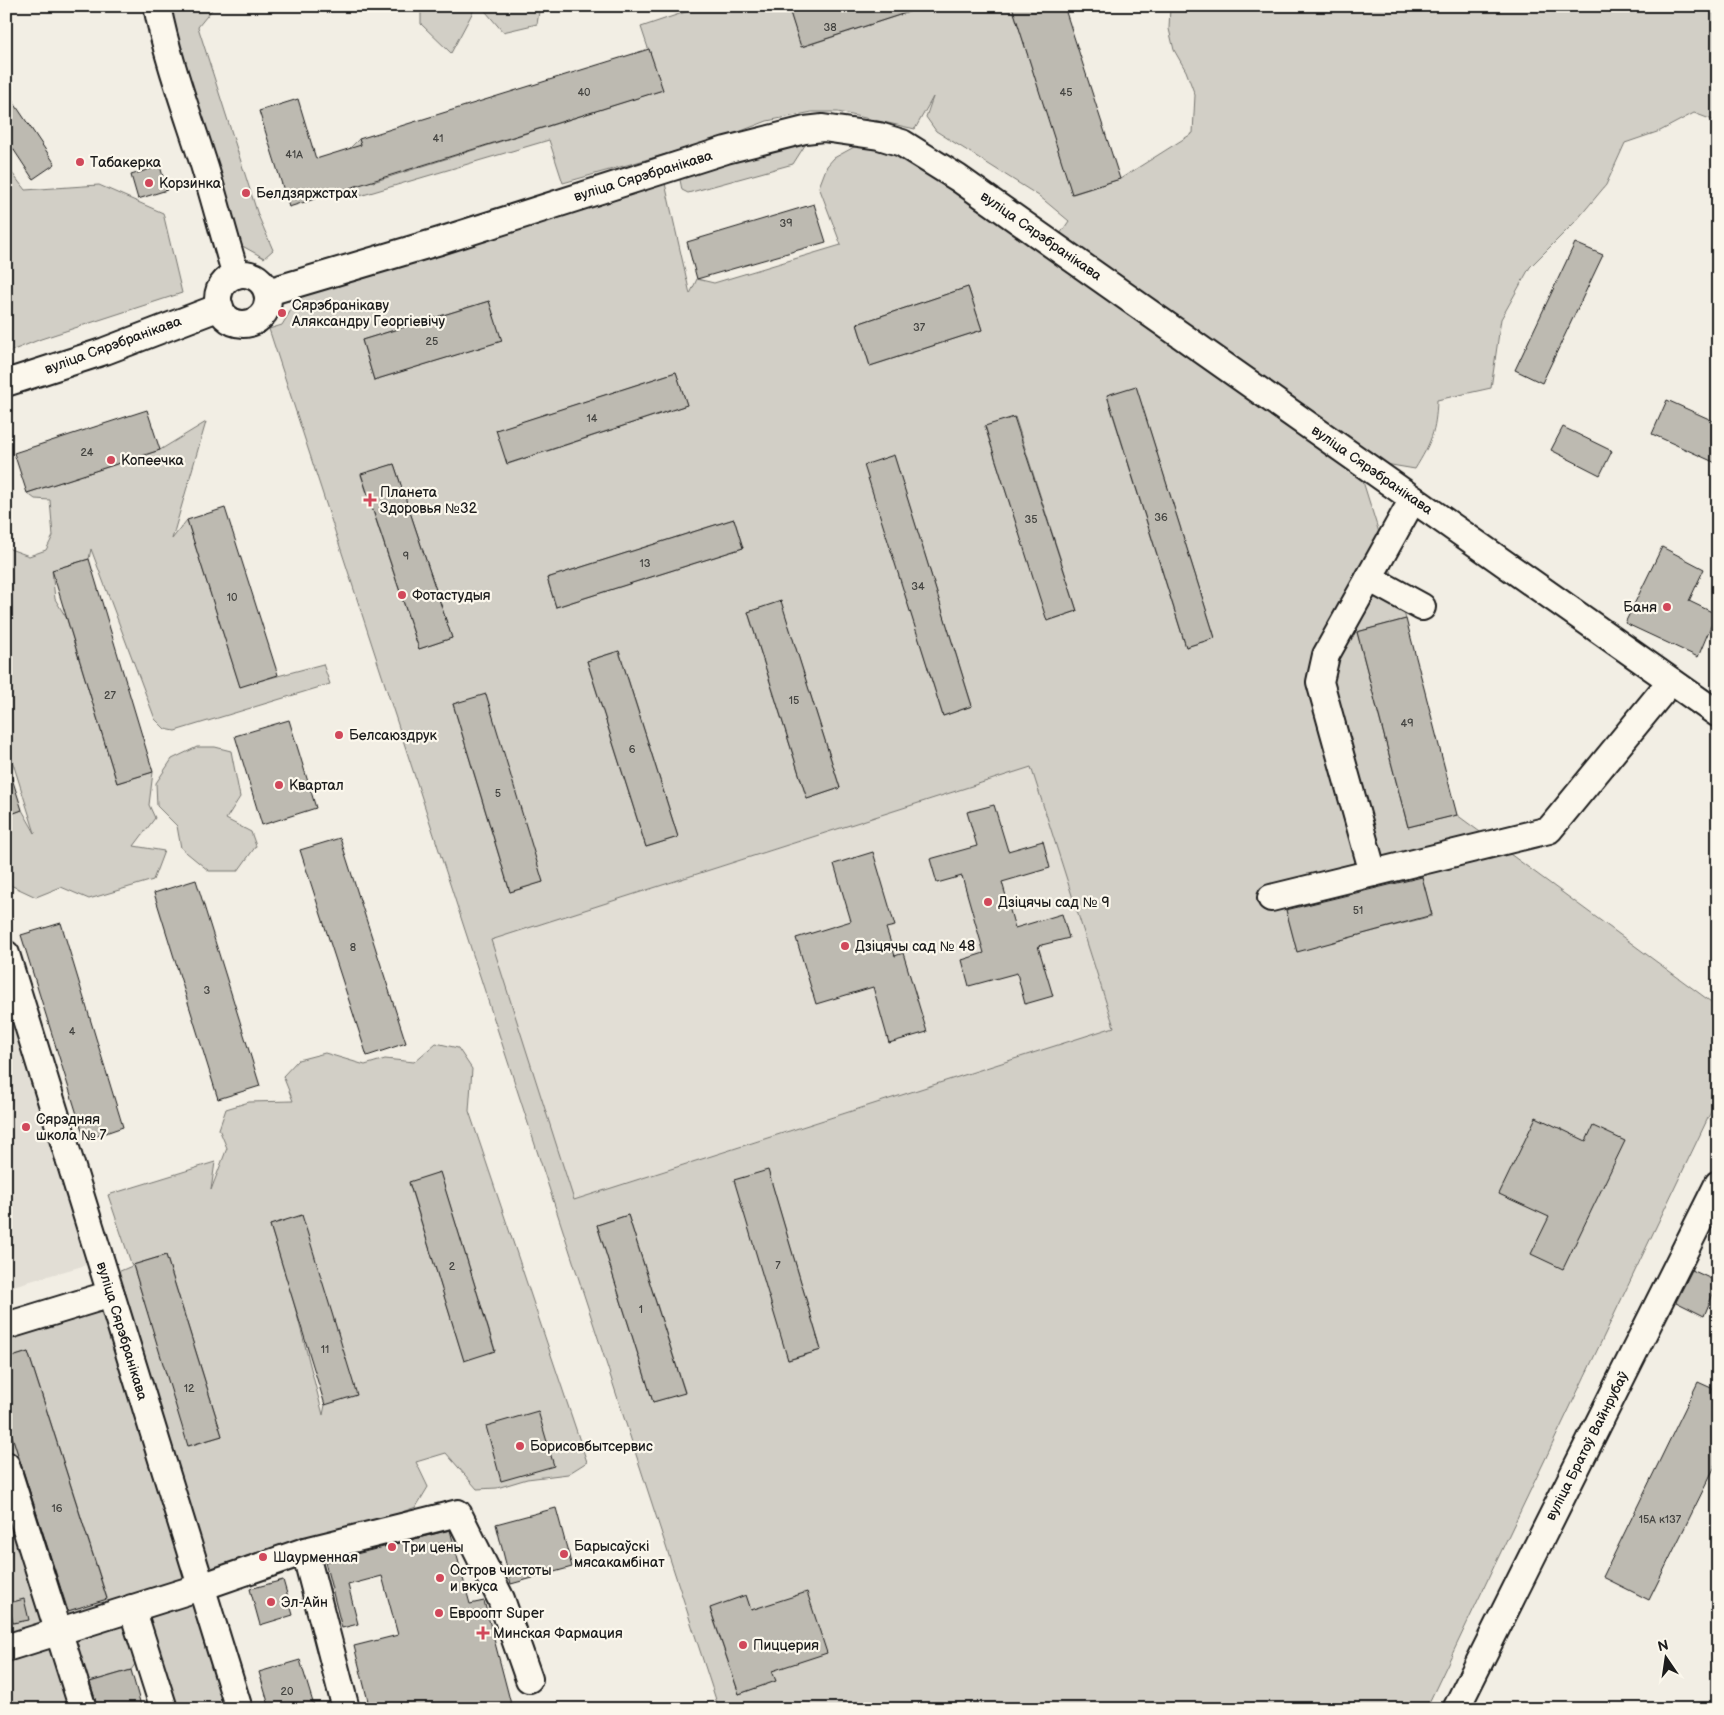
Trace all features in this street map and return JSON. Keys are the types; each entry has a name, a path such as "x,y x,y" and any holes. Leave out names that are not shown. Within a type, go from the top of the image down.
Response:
{"street":[{"path":"157,6 181,99 205,167 236,275"},
{"name":"вуліца Сярэбранікава","path":"268,292 440,241 726,150 823,128 859,131 902,143 958,178 1718,714"},
{"path":"244,274 259,279 268,292 264,314 252,322 236,323 229,319 220,307 218,299 223,284 236,275 244,274"},
{"name":"вуліца Сярэбранікава","path":"6,383 105,351 220,307"},
{"path":"1373,873 1320,682 1326,655 1413,499"},
{"path":"1369,578 1422,607"},
{"path":"1271,898 1549,830 1671,681"},
{"name":"вуліца Сярэбранікава","path":"6,954 239,1709"},
{"name":"вуліца Братоў Вайнрубаў","path":"1456,1709 1718,1184"},
{"path":"6,1326 112,1294"},
{"path":"6,1465 60,1631 82,1709"},
{"path":"6,1648 202,1586 305,1551 458,1513 501,1599 529,1679"},
{"path":"305,1551 346,1709"},
{"path":"132,1608 164,1709"}],"shaded area":[{"path":"175,6 215,6 198,27 258,215 273,250 264,258 237,243 171,19"},
{"path":"421,6 476,6 451,53 421,24"},
{"path":"481,6 540,6 537,24 503,32"},
{"path":"703,6 788,6 802,47 927,6 1012,6 1073,194 1120,179 1193,133 1195,95 1186,71 1174,50 1169,29 1170,6 1718,6 1718,122 1694,113 1660,131 1625,143 1606,185 1576,221 1530,267 1501,319 1491,388 1437,400 1432,436 1415,469 1356,459 1406,619 1357,632 1408,827 1457,815 1718,1007 1718,1097 1426,1709 719,1709 269,329 282,325 294,305 299,283 662,170 690,294 697,279 714,283 841,245 819,187 827,166 834,158 854,147 872,148 902,143 1058,237 1069,221 1039,196 936,131 926,117 933,97 915,129 838,112 812,112 767,121 723,138 563,183 549,140 353,198 348,184 346,152 359,139 373,182 662,90 641,27","holes":["968,287 982,330 870,366 857,324","489,301 501,341 374,380 362,340","676,372 687,405 508,464 497,430","1136,387 1215,638 1186,647 1107,396","1015,417 1077,611 1048,621 985,427","894,456 972,706 943,716 865,465","394,464 452,638 419,649 361,475","734,519 743,548 556,607 547,578","781,602 840,788 807,799 748,612","619,651 678,837 646,847 587,661","453,704 543,882 510,892","1031,767 1114,1027 574,1200 491,940","1420,869 1432,916 1297,951 1285,905","768,1171 821,1350 788,1360","628,1215 685,1392 653,1402 597,1225","746,1596 775,1681 739,1694 710,1609"]},
{"path":"807,142 793,164 688,193 682,190 680,180 685,175"},
{"path":"6,165 25,190 99,185 163,213 182,293 41,339 6,353"},
{"path":"206,422 172,539 187,520 240,686 323,664 330,684 175,731 165,729 155,719 91,549 89,559 52,570 55,599 67,619 117,783 153,772 149,805 155,818 134,846 164,851 153,880 89,899 61,887 36,897 6,883 6,816 22,810 35,833 6,741 6,543 10,549 29,556 46,550 53,536 50,500 35,499 27,493 160,450"},
{"path":"197,747 215,747 231,751 240,797 226,819 251,832 256,846 238,871 209,871 181,848 177,826 157,806 156,783 172,759"},
{"path":"1031,767 1114,1027 573,1200 490,940"},
{"name":"Сярэдняя школа № 7","path":"6,990 86,1265 6,1288"},
{"path":"436,1043 458,1048 472,1069 469,1111 587,1462 568,1474 527,1479 497,1488 477,1489 446,1453 416,1462 428,1487 416,1507 332,1537 247,1556 231,1562 210,1584 239,1709 162,1709 145,1650 131,1670 89,1682 96,1709 6,1709 6,1417 68,1611 107,1598 28,1352 6,1359 6,1326 52,1312 106,1277 132,1266 108,1195 215,1162 211,1190 227,1148 219,1129 226,1109 249,1102 293,1101 283,1076 298,1060 325,1053 365,1065 385,1059 414,1062","holes":["440,1173 495,1350 464,1360 409,1183","301,1216 325,1405 323,1415 294,1303 270,1225","166,1255 222,1436 189,1446 133,1265"]}],"building":[{"path":"788,6 918,6 918,9 801,47"},
{"path":"1012,6 1064,6 1120,179 1072,194"},
{"path":"649,49 663,90 289,207 259,111 298,99 316,159 361,145 359,139"},
{"path":"6,91 55,164 33,179 6,138"},
{"name":"Корзинка","path":"160,166 167,190 138,199 131,175"},
{"path":"814,204 826,242 697,279 687,242"},
{"path":"1575,243 1603,255 1542,383 1515,370"},
{"path":"968,287 982,330 870,366 857,324"},
{"path":"489,301 502,341 374,380 362,340"},
{"path":"676,372 687,405 507,464 496,430"},
{"path":"1136,386 1215,638 1186,647 1107,395"},
{"path":"1667,400 1718,423 1718,464 1652,434"},
{"path":"147,410 160,450 27,493 14,453"},
{"path":"1014,417 1077,611 1047,621 985,426"},
{"path":"1563,427 1612,451 1600,475 1551,450"},
{"path":"894,455 972,706 943,716 864,465"},
{"path":"394,464 452,638 419,649 361,474"},
{"path":"225,508 278,675 240,687 187,520"},
{"path":"734,519 743,548 556,607 547,578"},
{"name":"Баня","path":"1662,547 1704,569 1689,601 1716,614 1698,657 1625,623"},
{"path":"89,559 153,772 117,783 52,570"},
{"path":"781,601 840,788 807,799 748,612"},
{"path":"1406,619 1457,815 1408,827 1357,632"},
{"path":"619,651 678,837 646,847 587,661"},
{"path":"486,694 543,882 510,892 453,704"},
{"name":"Квартал","path":"289,720 316,808 262,825 235,736"},
{"path":"9,769 22,810 6,816 6,770"},
{"name":"Дзіцячы сад № 9","path":"994,805 1008,851 1043,841 1050,868 1002,882 1015,928 1062,914 1069,938 1038,946 1053,996 1025,1004 1017,973 969,986 962,960 984,953 962,876 937,883 930,859 977,846 967,812"},
{"path":"340,838 406,1043 367,1056 300,850"},
{"name":"Дзіцячы сад № 48","path":"873,852 895,926 886,928 895,956 903,953 927,1032 889,1043 873,987 816,1004 796,938 851,921 834,864"},
{"path":"1422,877 1432,915 1297,952 1286,910"},
{"path":"196,880 260,1086 218,1099 154,893"},
{"path":"61,923 123,1127 85,1140 21,935"},
{"path":"1536,1117 1586,1141 1593,1126 1625,1141 1563,1269 1531,1254 1549,1217 1499,1194"},
{"path":"768,1170 821,1350 788,1360 734,1180"},
{"path":"440,1172 495,1351 464,1361 409,1182"},
{"path":"302,1215 357,1395 325,1405 270,1225"},
{"path":"628,1215 685,1393 653,1402 597,1225"},
{"path":"166,1255 222,1436 188,1446 133,1265"},
{"path":"1692,1270 1718,1282 1704,1316 1676,1302"},
{"path":"28,1352 107,1599 68,1611 6,1417 6,1359"},
{"path":"1698,1382 1718,1391 1718,1460 1649,1600 1603,1577"},
{"name":"Борисовбытсервис","path":"538,1411 554,1466 501,1481 486,1426"},
{"path":"556,1508 572,1567 511,1584 496,1524"},
{"name":"Евроопт Super","path":"450,1530 470,1604 484,1601 511,1704 492,1709 370,1709 354,1646 398,1635 382,1576 348,1585 358,1624 342,1628 325,1562"},
{"name":"Эл-Айн","path":"283,1580 293,1615 260,1625 250,1589"},
{"path":"807,1592 827,1653 772,1671 776,1681 739,1694 710,1608 746,1595 751,1610"},
{"path":"24,1599 29,1620 13,1623 9,1603"},
{"path":"300,1660 315,1709 270,1709 259,1672"},
{"path":"131,1670 142,1709 98,1709 90,1682"}],"place":[{"name":"Табакерка","path":"80,162"},
{"name":"Корзинка","path":"149,183"},
{"name":"Белдзяржстрах","path":"246,193"},
{"name":"Сярэбранікаву Аляксандру Георгіевічу","path":"282,313"},
{"name":"Копеечка","path":"111,460"},
{"name":"Планета Здоровья №32","path":"370,500"},
{"name":"Фотастудыя","path":"402,595"},
{"name":"Баня","path":"1667,607"},
{"name":"Белсаюздрук","path":"339,735"},
{"name":"Квартал","path":"279,785"},
{"name":"Дзіцячы сад № 9","path":"988,902"},
{"name":"Дзіцячы сад № 48","path":"845,946"},
{"name":"Сярэдняя школа № 7","path":"26,1127"},
{"name":"Борисовбытсервис","path":"520,1446"},
{"name":"Три цены","path":"392,1547"},
{"name":"Барысаўскі мясакамбінат","path":"564,1554"},
{"name":"Шаурменная","path":"263,1557"},
{"name":"Остров чистоты и вкуса","path":"440,1578"},
{"name":"Эл-Айн","path":"271,1602"},
{"name":"Евроопт Super","path":"439,1613"},
{"name":"Минская Фармация","path":"483,1633"},
{"name":"Пиццерия","path":"743,1645"}]}
